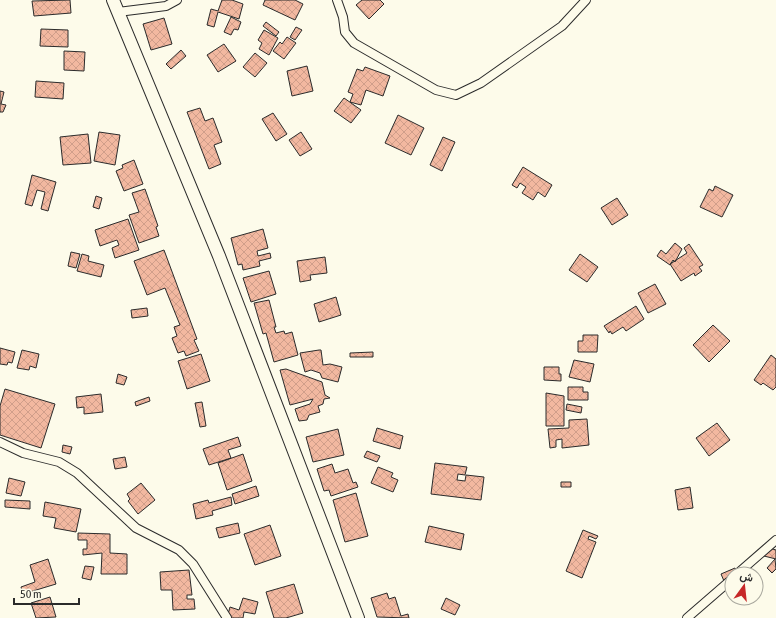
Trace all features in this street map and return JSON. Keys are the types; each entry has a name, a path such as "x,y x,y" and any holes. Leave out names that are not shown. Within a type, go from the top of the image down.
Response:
{"main road":[{"path":"113,0 219,256 358,618"}],"street":[{"path":"118,12 166,6 177,0"},
{"path":"337,0 343,17 345,32 354,43 436,90 456,95 481,82 562,26 586,0"},
{"path":"0,442 23,452 59,462 77,473 136,528 179,550 193,564 227,618"},
{"path":"746,566 776,540"},
{"path":"687,618 724,586"}],"building":[{"path":"70,0 71,13 34,16 32,1"},
{"path":"222,0 232,0 243,4 239,19 218,12 214,27 207,25 211,9 218,11"},
{"path":"265,0 295,0 303,4 295,20 263,5"},
{"path":"362,0 380,0 384,4 369,19 356,5"},
{"path":"231,17 241,22 238,30 234,29 231,35 224,32"},
{"path":"164,18 172,44 151,50 143,24"},
{"path":"266,22 279,32 276,36 263,26"},
{"path":"296,27 302,30 295,40 290,37"},
{"path":"41,29 68,30 68,47 40,46"},
{"path":"264,30 278,38 269,55 259,49 262,43 258,40"},
{"path":"287,37 296,43 284,59 273,51 280,42 282,44"},
{"path":"224,44 236,61 218,72 207,55"},
{"path":"181,50 186,56 171,69 166,64"},
{"path":"64,51 85,52 84,71 64,70"},
{"path":"255,53 267,63 255,77 243,67"},
{"path":"307,66 313,91 292,96 287,71"},
{"path":"365,67 390,76 383,96 366,90 361,105 350,102 353,94 348,92 357,69 363,71"},
{"path":"36,81 64,83 63,99 35,97"},
{"path":"0,91 4,92 1,104 6,105 3,112 0,112"},
{"path":"344,98 361,110 351,123 334,111"},
{"path":"200,108 205,121 213,118 222,142 214,145 221,164 209,169 187,112"},
{"path":"273,113 287,134 276,141 262,119"},
{"path":"398,115 424,128 411,155 385,143"},
{"path":"99,132 120,135 115,165 94,161"},
{"path":"301,132 312,149 300,156 289,140"},
{"path":"88,134 91,163 63,165 60,137"},
{"path":"443,137 455,142 442,171 430,165"},
{"path":"134,160 143,184 124,191 116,171 123,168 122,165"},
{"path":"523,167 552,185 545,197 538,192 533,200 522,193 526,187 520,183 517,188 512,185"},
{"path":"32,175 56,182 48,211 41,209 45,192 37,190 32,206 25,204"},
{"path":"715,186 733,195 722,217 700,207 709,189 713,191"},
{"path":"145,189 158,226 156,227 159,236 139,243 129,215 139,212 132,193"},
{"path":"96,196 102,198 99,209 93,207"},
{"path":"617,198 628,215 612,225 601,208"},
{"path":"128,219 139,250 115,258 112,248 119,245 117,240 100,246 95,230"},
{"path":"263,229 268,248 257,251 258,256 270,253 271,258 259,261 260,266 243,270 242,264 238,265 231,238"},
{"path":"675,243 682,249 675,262 673,260 670,265 657,256 661,250 666,254"},
{"path":"689,244 703,265 699,267 702,271 695,276 694,273 681,281 670,264 687,253 684,248"},
{"path":"164,250 197,339 194,340 199,351 186,356 184,351 178,353 172,338 177,336 174,327 180,325 165,288 147,295 134,261"},
{"path":"71,252 80,254 76,268 68,266"},
{"path":"82,254 89,256 88,261 104,265 101,277 77,271"},
{"path":"580,254 598,267 587,282 569,270"},
{"path":"325,257 327,273 310,275 311,280 300,282 297,261"},
{"path":"269,271 276,294 251,302 243,278"},
{"path":"655,284 666,304 648,313 638,293"},
{"path":"336,297 341,315 319,322 314,304"},
{"path":"269,300 276,327 274,327 276,333 284,331 285,334 292,332 298,355 274,362 266,333 263,334 254,303"},
{"path":"636,306 644,319 626,331 623,327 612,334 610,331 609,333 604,326"},
{"path":"147,308 148,316 132,318 131,310"},
{"path":"713,325 730,341 709,362 693,345"},
{"path":"583,335 598,335 597,352 578,352 578,341 583,341"},
{"path":"0,348 15,352 12,363 8,362 7,365 0,364"},
{"path":"22,350 39,354 36,368 30,366 29,370 17,368"},
{"path":"321,350 323,365 330,364 342,367 338,382 322,378 320,373 311,370 305,372 300,353"},
{"path":"373,352 373,357 350,357 350,353"},
{"path":"201,354 210,381 187,389 178,361"},
{"path":"771,355 776,359 776,387 773,390 763,383 761,385 754,380"},
{"path":"574,360 594,364 590,382 569,377"},
{"path":"544,367 559,367 561,381 544,380"},
{"path":"286,369 322,382 325,395 330,398 324,399 323,404 318,406 320,412 309,415 307,420 299,421 295,409 310,404 313,399 290,405 280,370"},
{"path":"118,374 127,377 124,385 116,383"},
{"path":"568,387 583,387 583,392 588,392 588,400 568,400"},
{"path":"5,389 55,404 41,448 0,435 0,406"},
{"path":"546,393 564,396 564,426 546,426"},
{"path":"101,394 103,412 84,414 84,407 77,408 76,397"},
{"path":"149,397 150,401 136,406 135,402"},
{"path":"202,402 206,426 200,427 195,403"},
{"path":"567,404 582,407 581,413 566,410"},
{"path":"587,419 589,445 562,448 562,439 556,440 556,447 550,448 548,429 569,428 569,420"},
{"path":"717,423 730,440 709,456 696,438"},
{"path":"377,428 403,436 400,449 373,441"},
{"path":"338,429 344,455 313,462 306,437"},
{"path":"238,437 241,446 228,450 231,458 209,465 203,449"},
{"path":"63,445 72,447 70,454 62,452"},
{"path":"367,451 380,456 377,462 364,457"},
{"path":"243,454 252,481 227,490 218,463"},
{"path":"125,457 127,467 115,469 113,459"},
{"path":"435,463 467,467 465,475 458,474 457,480 465,481 466,475 484,477 481,500 431,494"},
{"path":"332,464 335,473 348,469 353,483 356,482 358,487 331,496 329,490 324,491 317,469"},
{"path":"378,467 393,473 391,477 398,480 393,492 371,483"},
{"path":"9,478 25,482 21,496 6,493"},
{"path":"561,482 571,482 571,487 561,487"},
{"path":"141,483 155,500 138,514 128,501 130,499 127,494"},
{"path":"256,486 259,496 235,504 232,494"},
{"path":"690,487 693,508 678,510 675,490"},
{"path":"356,493 368,536 345,542 333,500"},
{"path":"231,497 232,505 212,511 213,515 196,519 193,504 208,500 209,503"},
{"path":"5,500 30,501 30,509 5,507"},
{"path":"45,502 81,509 76,532 54,528 56,518 43,516"},
{"path":"238,523 240,533 219,538 216,528"},
{"path":"270,525 281,556 255,565 244,534"},
{"path":"429,526 464,534 461,550 425,542"},
{"path":"583,530 598,536 596,539 589,536 588,539 596,542 582,578 566,571"},
{"path":"78,533 110,534 110,553 127,554 127,574 101,574 102,553 83,555 83,549 87,549 87,540 78,540"},
{"path":"763,546 776,550 776,559 760,555"},
{"path":"48,559 56,584 23,594 21,587 35,582 30,565"},
{"path":"775,559 776,569 772,573 767,568"},
{"path":"85,566 94,567 91,580 82,578"},
{"path":"189,570 192,595 187,595 187,599 194,599 195,609 173,610 172,590 161,590 160,572"},
{"path":"724,573 724,581 721,574"},
{"path":"294,584 303,613 286,618 274,618 266,592"},
{"path":"387,593 389,599 395,597 401,616 408,614 409,618 377,617 371,598"},
{"path":"50,597 56,617 36,618 31,603"},
{"path":"243,598 258,602 255,614 244,612 243,618 227,618 230,607 239,610"},
{"path":"446,598 460,605 455,615 441,609"}]}
